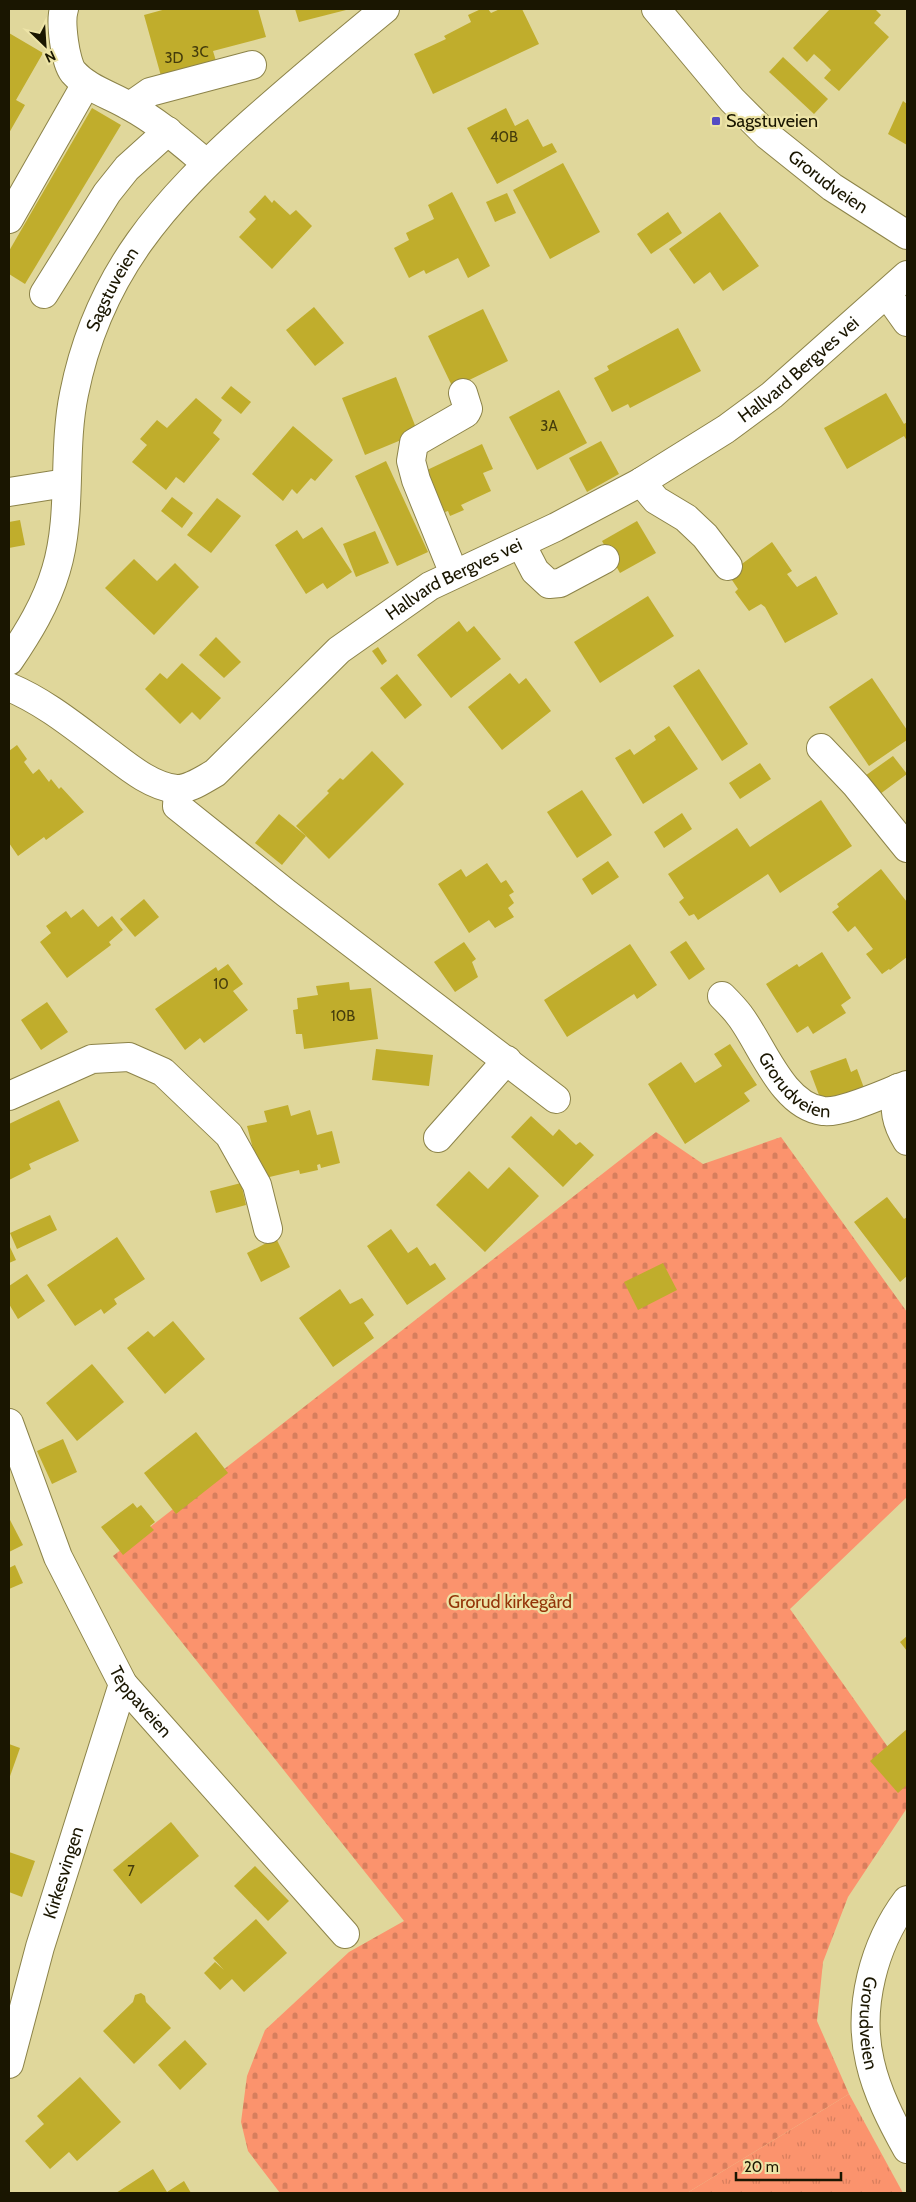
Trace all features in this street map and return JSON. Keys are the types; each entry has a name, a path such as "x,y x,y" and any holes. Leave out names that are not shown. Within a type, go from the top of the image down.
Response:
{"street":[{"path":"64,9 62,22 68,60 72,71 86,84 130,106 168,131 206,163"},
{"name":"Sagstuveien","path":"9,661 28,633 45,601 56,569 64,528 74,396 94,323 109,289 132,251 164,207 206,163 314,66 385,9"},
{"name":"Grorudveien","path":"656,9 732,100 767,135 832,187 907,235"},
{"path":"130,106 150,92 252,65"},
{"path":"9,219 86,84"},
{"path":"44,294 107,194 127,168 168,131"},
{"name":"Hallvard Bergves vei","path":"173,806 196,784 215,773 339,650 430,586 521,544 641,482 726,430 764,400 907,275"},
{"path":"887,294 907,322"},
{"path":"454,574 416,480 411,461 414,444 466,413 468,409 463,393"},
{"path":"641,482 656,500 686,518 699,530 728,566"},
{"path":"9,492 66,483"},
{"path":"521,544 535,571 549,584 560,583 605,558"},
{"path":"9,687 52,710 137,773 162,786 173,806 556,1099"},
{"path":"822,748 856,785 907,848"},
{"name":"Grorudveien","path":"722,996 740,1016 791,1094 806,1106 824,1112 839,1110 902,1087"},
{"path":"9,1096 92,1059 129,1057 163,1072 229,1135 257,1185 268,1229"},
{"path":"438,1138 507,1060"},
{"name":"Grorudveien","path":"902,1087 894,1108 899,1128 907,1141"},
{"name":"Teppaveien","path":"9,1424 14,1458 58,1557 123,1684 345,1934"},
{"name":"Kirkesvingen","path":"9,2063 40,1947 123,1684"},
{"name":"Grorudveien","path":"907,1900 888,1930 874,1965 868,2000 867,2031 869,2061 880,2095 907,2149"}],"green space":[{"name":"Grorud kirkegård","path":"656,1132 703,1164 781,1137 907,1312 907,1497 790,1609 907,1774 907,1808 848,1897 823,1962 817,2021 849,2094 687,2193 280,2193 248,2151 241,2122 247,2076 265,2030 349,1952 404,1921 113,1556"},
{"path":"849,2094 903,2193 687,2193"}],"building":[{"path":"166,9 258,9 266,37 213,51 216,61 161,76 144,15"},
{"path":"295,9 350,9 299,22"},
{"path":"481,9 488,9 491,13 500,9 522,9 539,44 433,94 414,54 446,39 444,36 471,22 468,15"},
{"path":"830,9 875,9 881,15 874,23 889,37 839,91 824,78 831,70 823,62 814,54 807,62 793,48"},
{"path":"9,33 43,53 16,100 25,105 9,133"},
{"path":"783,57 828,99 814,114 769,72"},
{"path":"903,101 907,104 907,145 888,134"},
{"path":"92,108 121,125 25,284 9,274 9,251"},
{"path":"506,108 515,126 528,119 543,147 552,143 557,152 497,184 467,128"},
{"path":"563,163 600,232 550,259 513,190"},
{"path":"452,192 490,266 468,278 458,258 426,274 424,270 409,278 394,248 409,240 406,233 434,219 428,205"},
{"path":"507,193 516,213 495,222 486,202"},
{"path":"265,195 272,203 274,200 290,215 296,210 312,226 272,269 239,237 256,219 249,212"},
{"path":"668,212 682,233 651,254 637,234"},
{"path":"720,212 759,266 723,291 710,272 694,284 669,249"},
{"path":"314,307 344,343 315,366 286,330"},
{"path":"483,309 508,361 453,388 428,336"},
{"path":"678,328 701,371 630,408 628,404 612,412 594,378 609,370 607,366"},
{"path":"396,377 418,433 365,455 342,398"},
{"path":"231,386 251,402 241,414 221,398"},
{"path":"559,390 587,443 537,470 509,417"},
{"path":"886,393 904,424 907,422 907,441 904,436 847,469 824,428"},
{"path":"196,398 222,420 213,433 220,439 184,483 176,477 166,490 132,462 147,445 140,439 157,420 167,428"},
{"path":"293,426 333,460 315,481 311,478 297,494 292,489 283,501 252,474"},
{"path":"601,441 619,474 587,492 569,458"},
{"path":"482,444 493,469 483,473 491,491 461,505 464,510 450,516 448,511 445,512 425,471"},
{"path":"386,461 428,552 397,566 355,476"},
{"path":"172,497 193,513 182,528 161,511"},
{"path":"217,498 241,516 211,553 187,535"},
{"path":"20,520 25,545 9,548 9,522"},
{"path":"637,521 656,553 620,573 602,541"},
{"path":"322,527 352,572 327,589 323,583 306,594 275,545 297,530 303,539"},
{"path":"375,531 389,563 356,577 343,544"},
{"path":"772,542 792,571 787,574 797,587 816,576 838,614 785,643 765,607 761,604 749,611 735,592 738,589 728,574"},
{"path":"134,559 157,581 175,563 199,587 154,635 105,588"},
{"path":"648,596 674,636 600,683 574,642"},
{"path":"459,621 467,632 474,626 501,659 451,698 417,655"},
{"path":"216,637 241,662 224,678 199,655"},
{"path":"378,647 387,661 382,665 372,651"},
{"path":"182,663 221,698 200,720 192,712 180,724 145,689 160,673 167,679"},
{"path":"699,669 748,744 722,761 673,686"},
{"path":"510,673 519,684 526,678 551,711 502,750 468,707"},
{"path":"397,674 422,705 405,719 380,688"},
{"path":"872,678 907,730 907,740 869,766 829,707"},
{"path":"669,726 698,769 643,804 615,758 630,749 634,755 656,740 654,736"},
{"path":"17,745 27,759 24,762 33,774 39,769 49,782 51,779 59,789 61,787 84,812 46,840 44,837 18,856 9,843 9,751"},
{"path":"372,751 404,784 329,859 296,826 329,793 327,791 340,778 343,780"},
{"path":"893,756 907,774 876,797 862,778"},
{"path":"760,763 771,779 740,799 729,783"},
{"path":"582,790 612,835 577,858 547,812"},
{"path":"821,800 852,846 780,893 768,874 698,920 694,914 689,916 679,902 684,898 668,874 737,828 750,847"},
{"path":"682,813 692,829 664,848 654,832"},
{"path":"279,814 306,836 282,865 255,843"},
{"path":"608,861 619,877 592,895 582,879"},
{"path":"487,863 501,883 506,880 514,892 509,895 514,903 508,908 514,917 495,928 489,920 469,933 438,884 461,869 466,877"},
{"path":"881,869 907,902 907,957 882,974 866,954 873,949 855,926 848,932 832,912 839,907 837,904"},
{"path":"144,899 159,917 135,937 120,919"},
{"path":"83,909 98,927 112,916 123,930 109,942 111,945 67,978 40,942 51,933 46,926 66,911 71,918"},
{"path":"686,941 705,969 689,980 670,952"},
{"path":"464,942 476,959 472,962 478,977 455,992 434,962"},
{"path":"630,944 657,985 637,999 634,994 567,1037 544,1000"},
{"path":"822,952 851,998 841,1005 846,1013 813,1034 808,1026 797,1033 766,984 797,964 799,967"},
{"path":"228,964 243,984 233,991 248,1010 204,1043 200,1038 185,1050 155,1009 216,967 218,971"},
{"path":"349,982 350,990 371,988 378,1039 304,1049 302,1034 296,1034 293,1010 298,1009 297,998 318,995 316,986"},
{"path":"47,1002 68,1032 41,1050 21,1020"},
{"path":"730,1044 757,1085 744,1093 750,1101 685,1144 648,1084 681,1062 695,1083 722,1066 714,1054"},
{"path":"376,1049 433,1055 429,1086 372,1080"},
{"path":"846,1058 851,1072 857,1069 864,1088 822,1103 810,1071"},
{"path":"59,1100 79,1141 29,1164 31,1169 9,1180 9,1124"},
{"path":"288,1105 291,1116 310,1110 317,1135 332,1131 340,1163 321,1168 320,1164 317,1165 318,1170 300,1174 299,1170 261,1179 247,1126 267,1122 264,1111"},
{"path":"531,1116 553,1136 559,1129 576,1145 580,1142 594,1155 563,1187 511,1137"},
{"path":"509,1167 539,1196 485,1252 436,1205 469,1171 488,1189"},
{"path":"241,1183 246,1205 216,1213 210,1191"},
{"path":"887,1197 904,1219 907,1217 907,1276 900,1282 854,1222"},
{"path":"50,1215 57,1230 17,1249 10,1233"},
{"path":"391,1229 408,1253 417,1247 430,1266 435,1263 446,1279 407,1305 367,1246"},
{"path":"117,1237 145,1279 114,1299 117,1304 104,1314 101,1309 75,1326 47,1285"},
{"path":"276,1238 290,1267 261,1282 247,1253"},
{"path":"9,1245 16,1260 9,1263"},
{"path":"663,1263 677,1290 638,1310 624,1282"},
{"path":"27,1274 45,1301 18,1319 9,1304 9,1286"},
{"path":"340,1289 350,1304 362,1298 374,1315 364,1323 374,1338 333,1367 299,1318"},
{"path":"173,1321 205,1359 165,1394 127,1348 148,1331 154,1337"},
{"path":"92,1364 124,1402 77,1441 46,1403"},
{"path":"196,1432 228,1473 176,1514 144,1473"},
{"path":"63,1439 77,1472 52,1484 37,1451"},
{"path":"133,1503 137,1508 141,1505 155,1522 150,1526 154,1530 123,1555 101,1527"},
{"path":"9,1518 23,1545 9,1552"},
{"path":"15,1565 23,1583 9,1589 9,1568"},
{"path":"907,1636 907,1651 900,1642"},
{"path":"907,1729 907,1785 898,1793 870,1761"},
{"path":"9,1744 20,1748 9,1779"},
{"path":"171,1822 199,1856 141,1904 113,1870"},
{"path":"9,1852 35,1861 22,1897 9,1892"},
{"path":"255,1866 289,1901 268,1921 234,1886"},
{"path":"256,1919 287,1953 244,1992 232,1979 220,1990 204,1973 215,1962 224,1970 213,1958"},
{"path":"141,1993 145,1996 146,2002 171,2028 134,2064 103,2031 133,2002 135,1995"},
{"path":"185,2040 207,2064 180,2090 158,2065"},
{"path":"80,2077 121,2122 77,2161 69,2152 50,2169 25,2141 44,2124 37,2116"},
{"path":"153,2169 167,2192 184,2181 191,2193 116,2193"}],"place":[{"name":"Sagstuveien","path":"716,121"}]}
